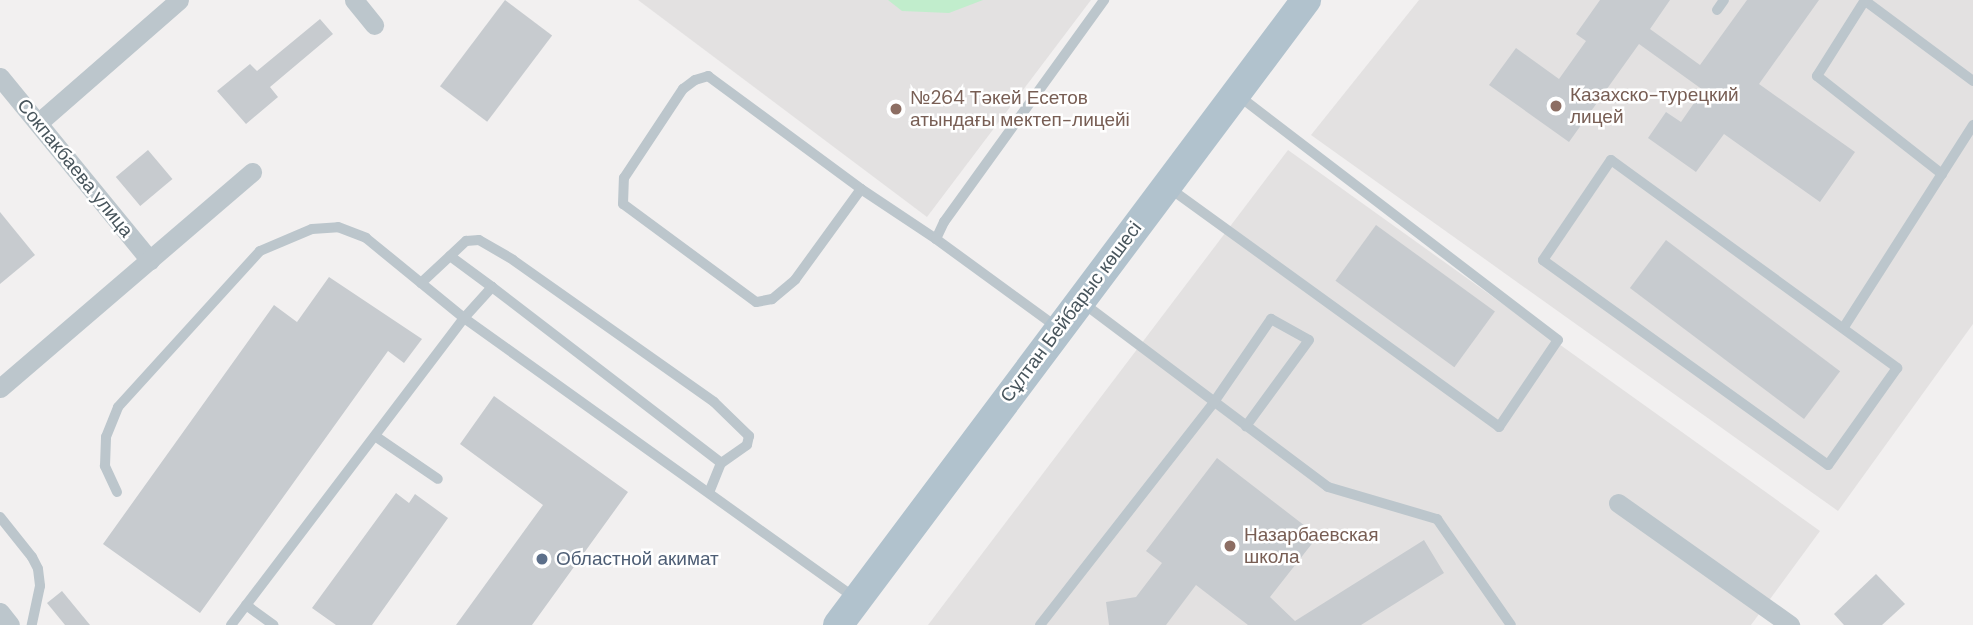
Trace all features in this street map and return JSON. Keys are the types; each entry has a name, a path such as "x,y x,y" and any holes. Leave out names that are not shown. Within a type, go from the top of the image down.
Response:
{"main road":[{"name":"Сұлтан Бейбарыс көшесі","path":"838,625 1306,0"}],"street":[{"path":"38,123 178,0"},
{"path":"354,0 374,25"},
{"name":"Сокпакбаева улица","path":"0,77 150,260"},
{"path":"0,388 252,172"},
{"path":"1618,503 1790,625"},
{"path":"0,613 10,625"}],"lane":[{"path":"936,239 944,222 1104,0"},
{"path":"1717,10 1724,0"},
{"path":"1942,174 1817,76 1864,0 1973,81"},
{"path":"861,189 795,279 772,299 756,302 624,204 624,178 675,100 695,80 708,76 861,189 936,239 1059,329"},
{"path":"1166,186 1499,427 1558,340 1235,94"},
{"path":"1844,327 1973,125"},
{"path":"1611,160 1844,327 1897,368 1828,464 1542,260 1611,160"},
{"path":"117,492 104,466 106,437 118,407 260,251 312,229 338,227 366,239 464,318 858,599"},
{"path":"421,283 466,241 479,240 513,260 714,402 749,436 747,445 721,463 709,493"},
{"path":"450,256 721,463"},
{"path":"231,625 464,318 492,287"},
{"path":"1080,301 1328,486 1437,519 1511,625"},
{"path":"1040,625 1214,402 1271,319 1309,340 1246,426"},
{"path":"375,436 438,479"},
{"path":"0,517 38,569 40,586 32,625"},
{"path":"246,605 274,625"}],"shaded area":[{"name":"№264 Тәкей Есетов атындағы мектеп-лицейі","path":"638,0 1091,0 927,217"},
{"path":"1419,0 1973,0 1973,324 1838,511 1311,135"},
{"path":"1288,150 1820,531 1751,625 928,625"}],"green space":[{"path":"888,0 983,0 949,13 902,11"}],"building":[{"path":"505,0 552,36 487,122 440,86"},
{"name":"Казахско-турецкий лицей","path":"1600,0 1670,0 1650,29 1700,65 1747,0 1819,0 1759,84 1855,152 1820,202 1724,134 1696,172 1648,138 1666,112 1681,122 1703,90 1639,44 1569,142 1489,85 1516,48 1559,79 1586,41 1576,34"},
{"path":"320,19 333,34 270,87 278,97 246,124 217,91 250,64 257,71"},
{"path":"148,150 172,179 140,206 116,177"},
{"path":"0,212 35,255 0,284"},
{"path":"1376,225 1495,311 1454,367 1335,281"},
{"path":"1666,240 1840,371 1804,419 1630,288"},
{"path":"329,277 422,339 404,363 388,351 200,613 103,544 274,305 297,322"},
{"name":"Областной акимат","path":"494,396 628,492 532,625 456,625 543,505 460,444"},
{"name":"Назарбаевская школа","path":"1217,458 1318,536 1270,597 1295,621 1424,540 1444,573 1361,625 1248,625 1196,585 1166,625 1109,625 1106,602 1136,597 1162,563 1146,551"},
{"path":"396,493 409,503 415,494 448,518 372,625 336,625 312,608"},
{"path":"1876,574 1905,604 1882,625 1844,625 1834,614"},
{"path":"62,591 90,625 65,625 47,603"}],"place":[{"name":"Казахско-турецкий лицей","path":"1556,106"},
{"name":"№264 Тәкей Есетов атындағы мектеп-лицейі","path":"896,109"},
{"name":"Назарбаевская школа","path":"1230,546"},
{"name":"Областной акимат","path":"542,559"}]}
